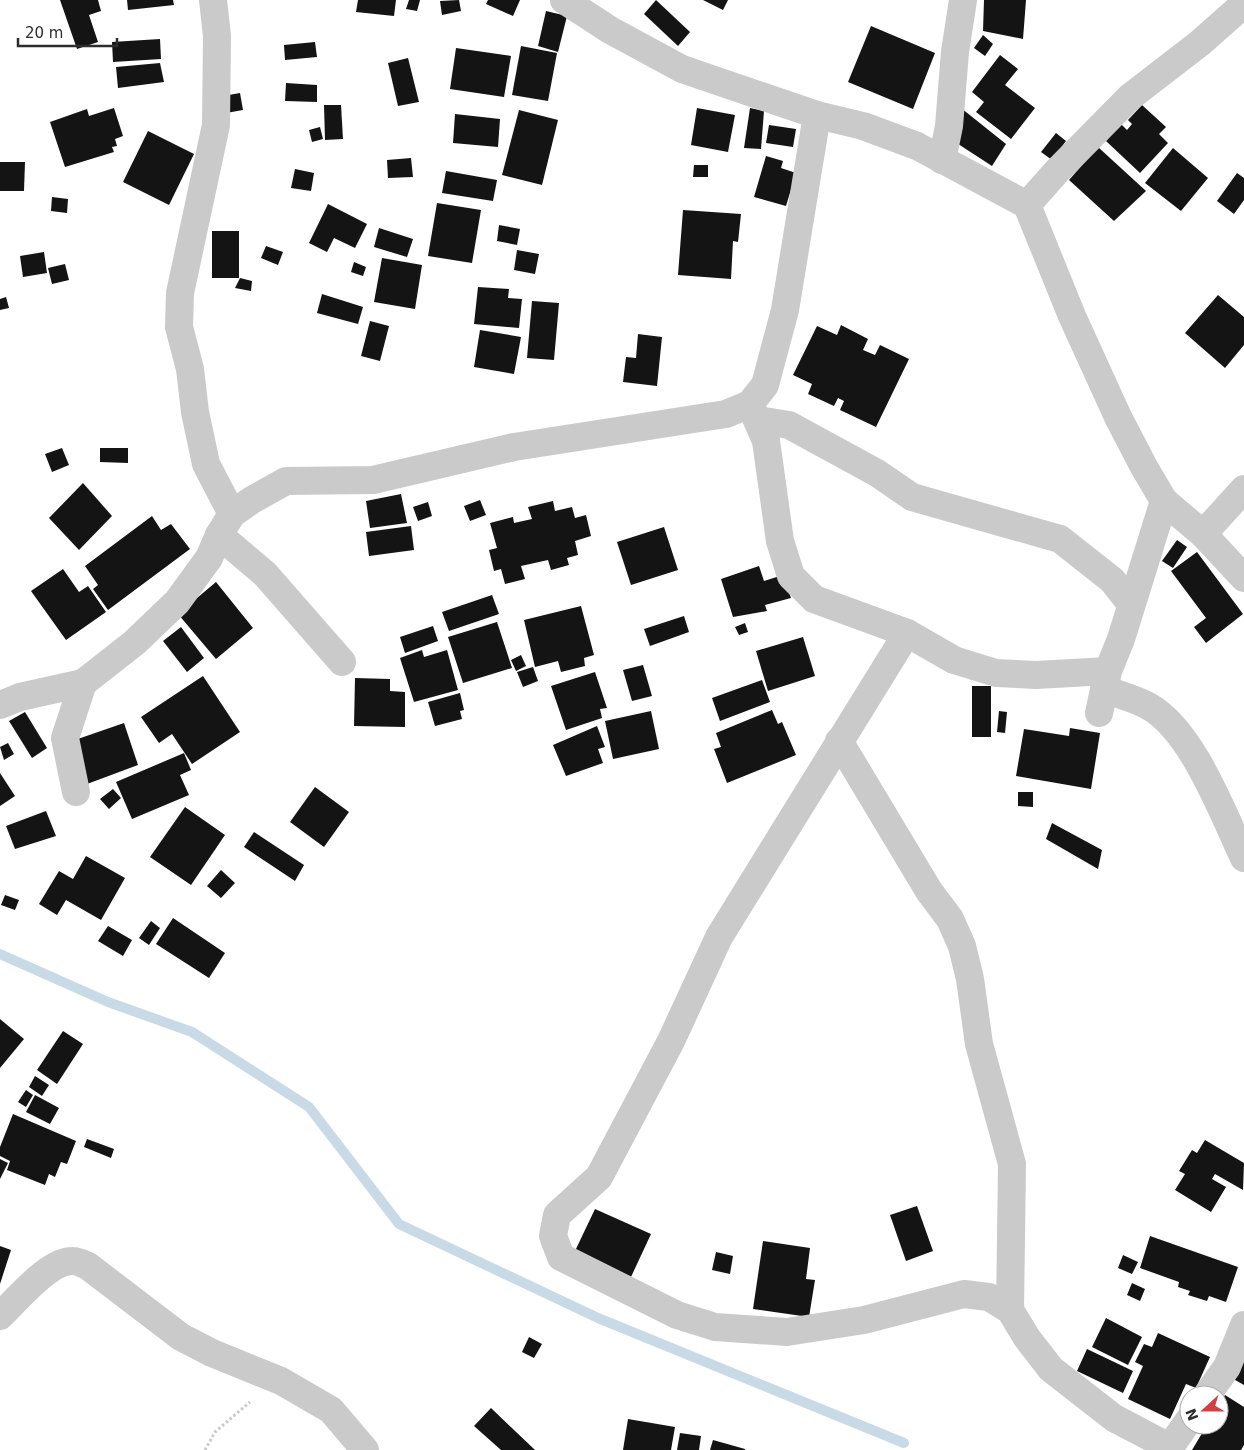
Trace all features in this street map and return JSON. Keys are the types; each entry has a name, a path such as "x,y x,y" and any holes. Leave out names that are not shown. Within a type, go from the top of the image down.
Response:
{"street":[{"path":"213,0 217,36 216,126 180,292 179,327 190,369 195,412 206,464 225,524 265,574 342,662"},
{"path":"564,0 610,30 682,69 817,115 863,126 917,146 1027,205 1072,316 1118,417 1164,501 1203,534 1244,578"},
{"path":"942,160 949,126 954,60 963,0"},
{"path":"1027,205 1057,171 1130,97 1200,43 1244,4"},
{"path":"817,115 785,310 765,385 753,412 766,441 780,541 791,576 814,599 907,634 954,660 996,673 1036,674 1103,691 1151,707 1181,735 1198,762 1244,858"},
{"path":"0,705 20,697 83,683 134,643 177,602 209,558 225,524 252,500 286,481 372,480 514,448 726,414 753,412 789,425 877,473 912,497 1060,539 1112,580 1131,604"},
{"path":"1203,534 1244,489"},
{"path":"1103,691 1164,501"},
{"path":"907,634 718,937 671,1041 600,1177 558,1215 553,1236 561,1257 678,1315 715,1327 787,1332 864,1320 964,1294 989,1297 1010,1310 1027,1338 1051,1369 1114,1418 1169,1448 1179,1434"},
{"path":"76,792 65,738 83,683"},
{"path":"839,741 929,891 950,919 962,946 970,979 980,1044 1012,1164 1010,1310"},
{"path":"0,1316 41,1276 60,1263 74,1261 88,1266 181,1337 212,1352 282,1380 331,1410 366,1450"},
{"path":"1214,1385 1227,1367 1244,1325"}],"path":[{"path":"205,1450 215,1432 245,1406 282,1380"}],"building":[{"path":"60,0 98,0 101,11 89,15 98,42 77,49"},
{"path":"127,0 173,0 174,5 128,10"},
{"path":"358,0 396,0 394,16 356,12"},
{"path":"409,0 420,0 417,11 406,9"},
{"path":"459,0 461,11 442,15 440,1"},
{"path":"488,0 520,0 513,16 486,4"},
{"path":"656,0 690,32 678,46 644,14"},
{"path":"703,0 728,0 723,10"},
{"path":"984,0 1026,0 1023,39 983,31"},
{"path":"546,11 567,16 558,52 538,46"},
{"path":"871,26 935,53 913,109 848,82"},
{"path":"983,35 993,44 985,56 974,48"},
{"path":"160,39 161,59 113,62 112,42"},
{"path":"315,42 317,57 285,60 284,45"},
{"path":"521,46 557,53 548,101 512,95"},
{"path":"456,48 511,56 504,97 450,89"},
{"path":"1000,55 1018,69 1005,85 1035,108 1011,139 976,112 984,102 972,92"},
{"path":"408,58 419,102 398,106 388,63"},
{"path":"160,63 164,82 118,88 116,67"},
{"path":"286,83 317,85 317,102 285,101"},
{"path":"240,93 243,110 226,113 223,96"},
{"path":"324,105 341,105 343,139 325,140"},
{"path":"1142,105 1166,127 1159,134 1168,143 1140,173 1106,141 1121,124 1127,130 1132,124 1128,120"},
{"path":"114,108 123,136 115,139 117,146 112,147 114,152 65,167 50,122 87,109 89,116"},
{"path":"697,108 735,115 728,152 691,145"},
{"path":"750,108 764,111 761,149 744,148"},
{"path":"961,108 1006,144 992,166 952,140"},
{"path":"519,110 558,120 542,185 502,175"},
{"path":"455,114 500,119 498,147 453,143"},
{"path":"769,125 796,129 793,147 766,143"},
{"path":"320,127 323,139 312,142 309,130"},
{"path":"148,131 194,154 169,205 123,182"},
{"path":"1056,133 1066,141 1052,160 1041,152"},
{"path":"1098,147 1146,191 1114,221 1069,180"},
{"path":"1173,148 1208,178 1181,211 1145,183"},
{"path":"766,156 783,161 781,168 796,173 786,206 754,197"},
{"path":"411,158 413,177 388,178 387,160"},
{"path":"0,162 25,162 24,191 0,191"},
{"path":"694,165 708,165 708,177 693,177"},
{"path":"295,169 314,173 311,191 291,188"},
{"path":"446,171 497,180 493,201 442,193"},
{"path":"1237,173 1244,178 1244,200 1234,214 1217,201"},
{"path":"52,197 68,199 67,213 51,211"},
{"path":"437,203 481,210 472,263 428,256"},
{"path":"328,204 367,224 355,248 334,238 327,252 309,243"},
{"path":"683,210 741,214 738,242 733,241 731,279 678,275"},
{"path":"499,225 520,229 517,245 497,241"},
{"path":"379,228 413,239 407,257 374,247"},
{"path":"212,231 239,231 239,278 212,278"},
{"path":"266,246 283,252 278,265 261,258"},
{"path":"517,250 539,254 535,274 514,270"},
{"path":"44,252 47,273 23,277 20,256"},
{"path":"382,258 422,265 415,309 374,302"},
{"path":"354,262 366,267 363,276 351,272"},
{"path":"65,264 69,280 52,284 48,268"},
{"path":"240,278 252,281 251,291 235,288"},
{"path":"478,287 509,289 508,298 522,299 519,328 474,324"},
{"path":"322,294 363,307 358,324 317,313"},
{"path":"1218,295 1244,317 1244,345 1225,368 1185,333"},
{"path":"6,297 9,308 0,310 0,299"},
{"path":"532,301 559,303 554,360 527,358"},
{"path":"370,321 389,326 380,361 361,356"},
{"path":"841,325 868,339 863,350 875,355 880,345 909,359 876,427 840,410 844,401 838,398 834,406 808,394 812,384 793,375 817,326 837,335"},
{"path":"480,330 521,337 514,374 474,367"},
{"path":"638,334 662,337 657,386 623,382 626,357 636,358"},
{"path":"62,448 69,465 52,472 45,454"},
{"path":"100,448 128,448 128,463 100,462"},
{"path":"83,483 112,516 79,550 49,518"},
{"path":"401,494 407,523 370,528 366,501"},
{"path":"480,500 486,515 470,521 464,506"},
{"path":"553,501 555,511 572,507 575,518 586,515 591,536 575,541 578,555 567,558 569,565 551,570 548,560 521,566 525,579 505,584 501,569 494,571 489,550 497,548 490,523 513,517 514,523 532,519 528,507"},
{"path":"428,502 432,516 418,521 413,507"},
{"path":"152,516 161,530 171,524 190,549 108,610 93,589 98,585 85,566"},
{"path":"411,526 414,550 369,556 366,532"},
{"path":"664,527 678,570 631,585 617,542"},
{"path":"1177,540 1187,547 1173,568 1162,561"},
{"path":"1197,552 1243,614 1206,643 1194,627 1206,618 1171,571"},
{"path":"759,566 764,581 783,575 791,598 765,605 767,611 733,617 721,579"},
{"path":"63,569 79,592 88,586 106,612 66,640 31,591"},
{"path":"216,582 253,628 216,659 178,614"},
{"path":"492,595 499,614 449,631 442,612"},
{"path":"581,606 594,655 584,658 585,666 561,672 558,661 535,667 524,620"},
{"path":"684,616 689,632 650,646 644,629"},
{"path":"497,622 512,668 463,683 448,637"},
{"path":"745,623 748,632 739,635 735,627"},
{"path":"433,626 438,641 405,653 400,637"},
{"path":"181,627 204,658 187,672 163,641"},
{"path":"803,637 815,676 768,691 756,651"},
{"path":"422,650 424,657 447,650 458,690 414,702 400,658"},
{"path":"521,655 526,666 516,671 511,660"},
{"path":"643,665 652,696 632,701 623,670"},
{"path":"533,667 538,681 523,687 517,672"},
{"path":"595,672 607,708 600,709 602,718 566,730 551,686"},
{"path":"203,676 240,732 192,764 172,734 159,743 141,717"},
{"path":"355,678 390,679 390,691 405,692 405,727 354,726"},
{"path":"762,680 770,702 720,721 712,698"},
{"path":"972,686 991,686 991,737 972,737"},
{"path":"460,693 464,710 460,711 462,719 435,726 428,702"},
{"path":"772,710 778,724 782,722 796,755 727,783 714,749 721,747 716,733"},
{"path":"651,711 659,749 613,759 605,721"},
{"path":"999,711 1007,712 1005,733 997,732"},
{"path":"25,712 47,748 32,758 9,721"},
{"path":"124,723 138,765 87,784 72,741"},
{"path":"597,726 605,747 598,749 603,763 566,776 553,745"},
{"path":"1070,728 1100,733 1091,789 1016,776 1024,729 1069,736"},
{"path":"8,743 14,754 4,760 0,747"},
{"path":"184,753 191,770 180,775 189,795 132,819 116,782"},
{"path":"0,773 15,796 0,806"},
{"path":"315,787 349,812 324,847 290,822"},
{"path":"113,789 121,798 109,809 100,799"},
{"path":"1018,792 1033,792 1033,807 1018,806"},
{"path":"185,807 225,835 191,885 150,857"},
{"path":"46,811 56,836 15,849 6,826"},
{"path":"1052,823 1102,850 1098,869 1046,839"},
{"path":"254,832 304,865 295,881 244,847"},
{"path":"86,856 125,878 101,920 66,900 57,915 39,904 59,871 73,879"},
{"path":"221,870 235,883 221,898 207,886"},
{"path":"5,895 19,900 15,910 1,905"},
{"path":"173,918 225,953 209,978 156,944"},
{"path":"151,921 160,928 149,945 139,938"},
{"path":"108,926 132,940 123,956 98,941"},
{"path":"0,1019 24,1039 0,1068"},
{"path":"63,1031 83,1044 57,1084 37,1070"},
{"path":"35,1076 49,1085 42,1096 29,1087"},
{"path":"26,1090 33,1095 26,1107 18,1102"},
{"path":"35,1095 59,1108 50,1124 26,1112"},
{"path":"13,1114 76,1141 67,1164 61,1162 55,1177 49,1174 45,1185 7,1170 10,1161 0,1156 0,1147"},
{"path":"87,1139 114,1149 111,1158 84,1147"},
{"path":"1205,1140 1244,1163 1243,1190 1215,1174 1212,1179 1226,1187 1211,1212 1175,1190 1185,1174 1179,1171 1192,1150 1197,1153"},
{"path":"0,1159 8,1163 0,1179"},
{"path":"917,1206 933,1251 906,1261 890,1215"},
{"path":"595,1209 651,1234 631,1277 575,1251"},
{"path":"1150,1236 1238,1267 1226,1302 1209,1296 1207,1301 1188,1295 1190,1291 1178,1287 1179,1282 1140,1268"},
{"path":"763,1241 810,1248 806,1279 815,1280 809,1317 753,1309"},
{"path":"0,1246 11,1250 0,1284"},
{"path":"716,1252 733,1256 730,1274 712,1270"},
{"path":"1123,1255 1138,1262 1132,1274 1118,1268"},
{"path":"1132,1283 1145,1289 1140,1301 1127,1295"},
{"path":"1106,1318 1142,1337 1128,1365 1092,1347"},
{"path":"1158,1333 1210,1357 1197,1385 1179,1385 1179,1399 1170,1419 1128,1399 1143,1366 1135,1362 1144,1344 1152,1347"},
{"path":"529,1337 542,1344 534,1358 522,1352"},
{"path":"1087,1349 1133,1371 1123,1393 1077,1371"},
{"path":"1244,1349 1244,1385 1228,1376"},
{"path":"1229,1398 1244,1407 1244,1445 1241,1450 1192,1450 1201,1435 1229,1435"},
{"path":"491,1408 535,1450 501,1450 474,1426"},
{"path":"628,1419 675,1427 671,1450 623,1450"},
{"path":"680,1433 701,1436 699,1450 677,1450"},
{"path":"713,1440 745,1449 745,1450 710,1450"}],"waterway":[{"path":"0,954 108,1002 192,1032 309,1107 399,1224 598,1318 904,1443"}]}
